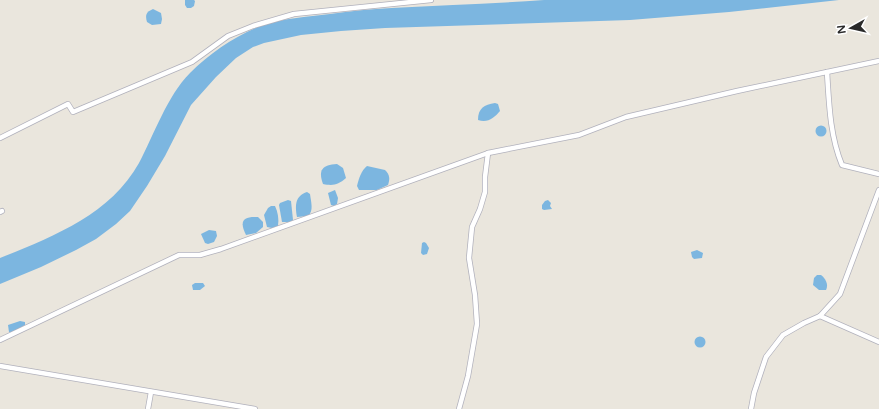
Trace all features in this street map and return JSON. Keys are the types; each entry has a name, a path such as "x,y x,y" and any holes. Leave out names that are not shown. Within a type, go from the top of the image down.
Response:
{"street":[{"path":"366,0 367,6"},
{"path":"0,138 68,104 73,112 192,62 228,36 253,26 294,14 431,0"},
{"path":"0,340 179,255 200,254 221,249 488,153 578,135 626,117 879,61"},
{"path":"827,72 829,109 836,149 842,165 879,174"},
{"path":"459,409 468,376 477,324 470,258 472,227 480,209 485,192 488,153"},
{"path":"751,409 754,393 766,357 783,335 820,316 840,294 879,190"},
{"path":"820,316 879,342"},
{"path":"0,366 255,409"},
{"path":"148,409 151,392"}],"water":[{"path":"185,0 194,0 194,6 187,8 185,5"},
{"path":"544,0 839,0 729,12 630,20 385,28 341,31 301,35 264,43 253,47 236,58 216,77 191,105 165,156 147,186 130,211 116,224 96,239 76,250 41,267 0,284 0,258 40,242 78,222 112,197 127,181 139,163 168,104 182,82 206,59 241,35 260,26 277,21 361,10"},
{"path":"153,9 161,13 161,24 152,25 147,22 147,14"},
{"path":"495,103 498,104 500,111 498,114 485,121 478,120 480,110 482,108"},
{"path":"821,125 825,127 827,131 825,135 821,137 817,135 815,131 817,127"},
{"path":"337,164 343,168 346,178 335,184 323,184 321,175 322,169"},
{"path":"367,166 385,170 389,177 388,185 377,190 359,190 357,186 359,177"},
{"path":"335,190 338,198 337,204 334,206 331,205 328,193"},
{"path":"307,192 310,194 312,206 311,212 308,216 297,217 296,209 298,199"},
{"path":"288,200 291,201 293,220 291,222 282,222 279,205 280,203"},
{"path":"548,200 551,203 550,206 552,209 542,209 542,205"},
{"path":"271,206 275,206 278,218 278,226 272,228 267,227 264,215"},
{"path":"249,217 258,217 263,222 263,227 256,233 246,235 243,226 244,220"},
{"path":"209,230 216,231 217,236 214,242 208,244 205,243 201,234"},
{"path":"424,242 429,248 427,254 423,255 421,253 422,243"},
{"path":"697,250 703,253 702,258 694,259 691,252"},
{"path":"817,275 821,275 825,279 827,283 826,290 819,290 813,285 814,278"},
{"path":"195,283 203,283 205,286 200,290 193,290 192,285"},
{"path":"20,321 25,322 25,325 14,332 9,332 8,325"},
{"path":"698,337 702,337 704,338 704,346 698,347 695,344 695,340"}]}
